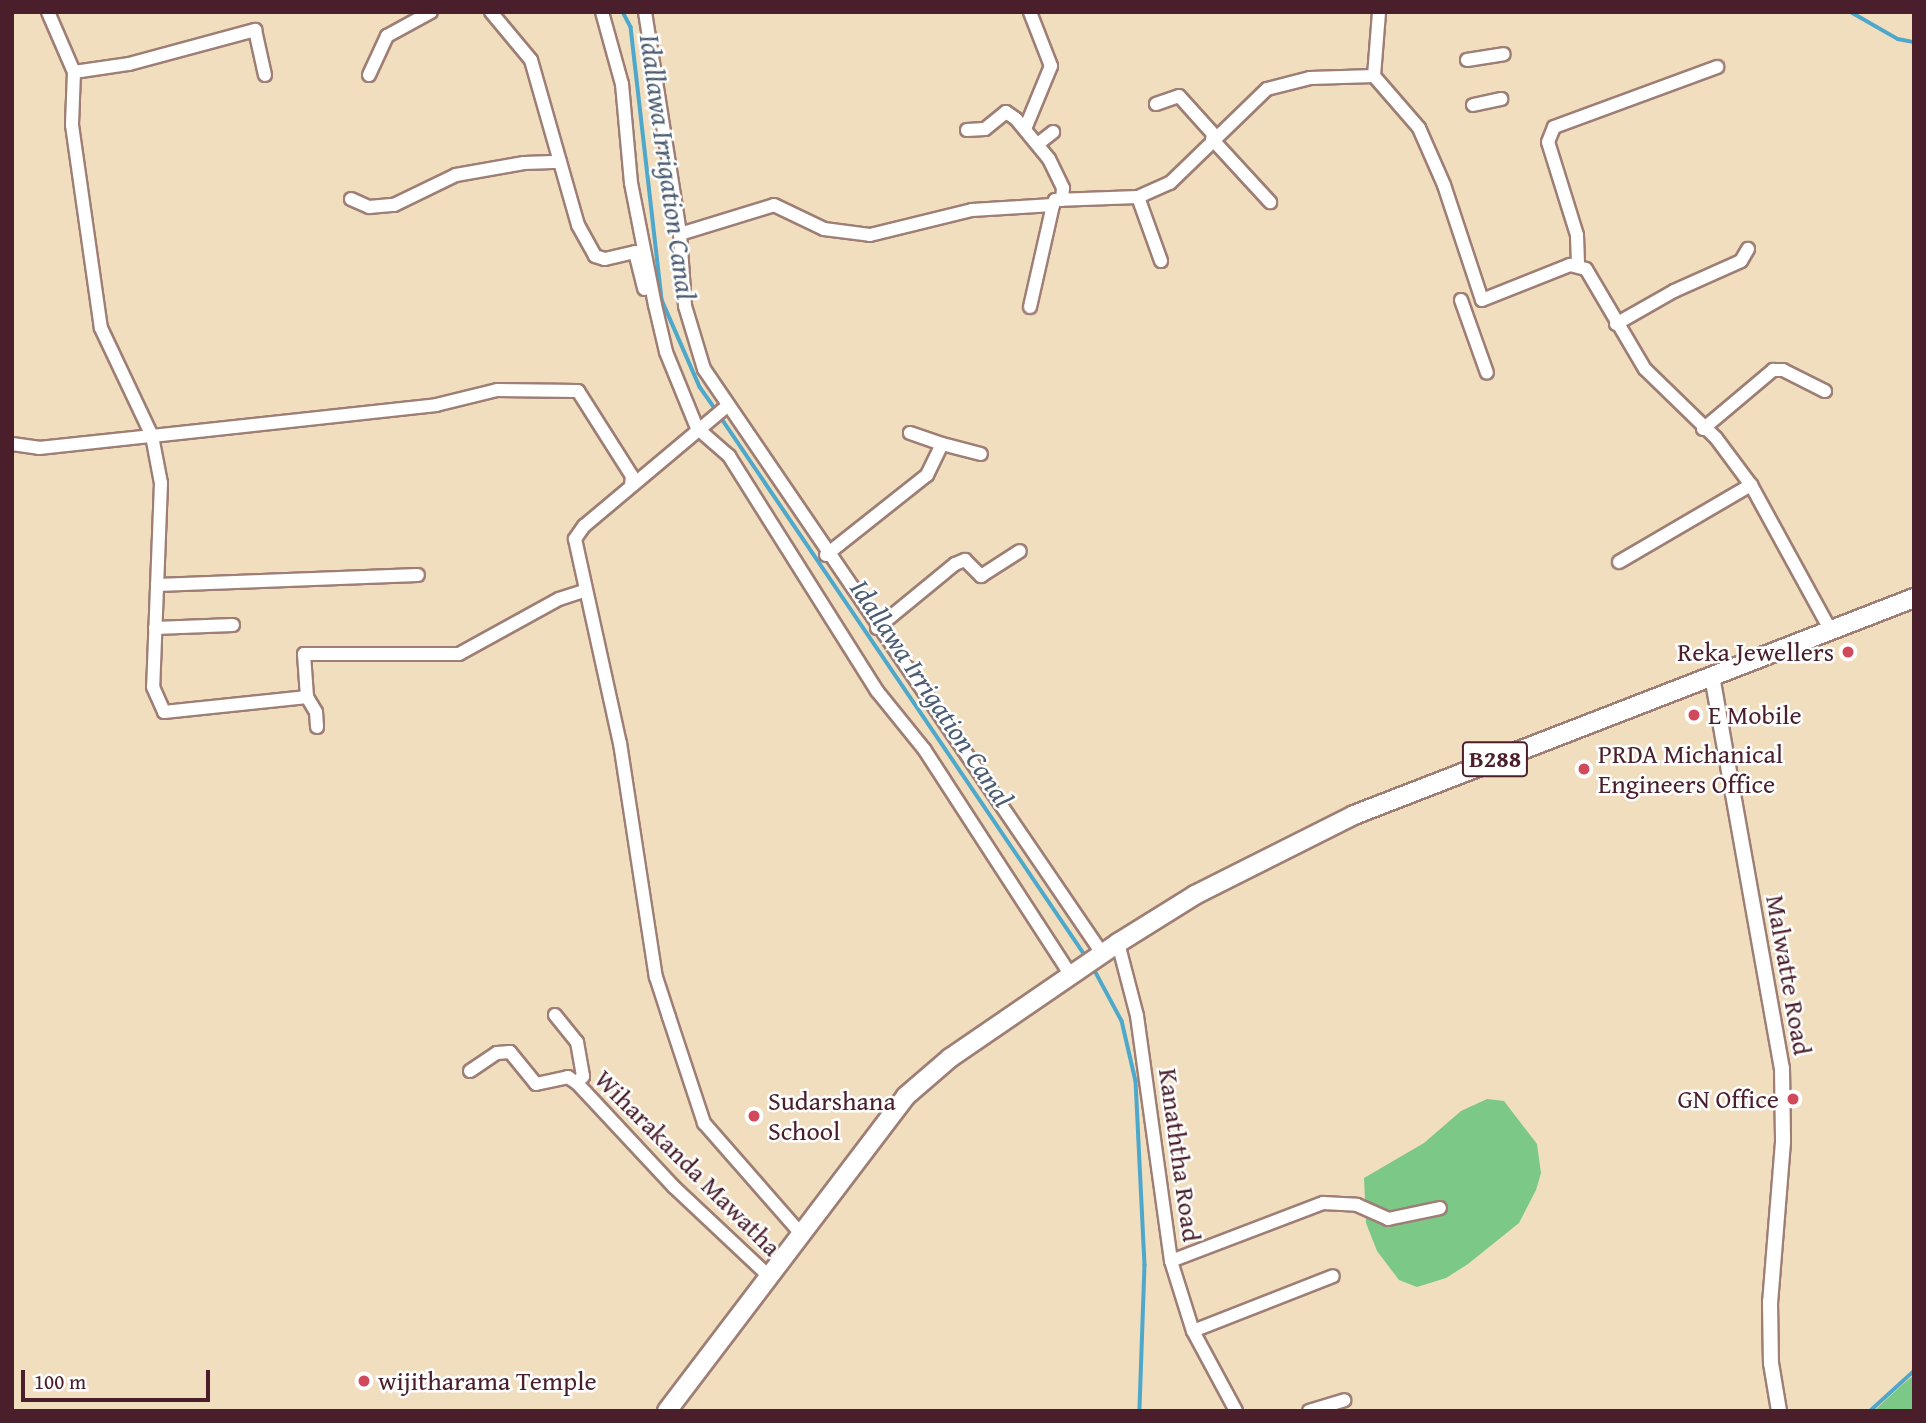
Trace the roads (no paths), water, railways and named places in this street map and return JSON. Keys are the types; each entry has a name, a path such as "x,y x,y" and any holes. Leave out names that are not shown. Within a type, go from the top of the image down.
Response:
{"main road":[{"name":"B288","path":"667,1411 771,1278 879,1128 915,1087 1102,953 1195,895 1354,815 1914,598"}],"street":[{"path":"48,12 74,72 72,125 101,327 152,436 161,483 153,687 164,712 307,697"},
{"path":"369,75 387,36 431,12"},
{"path":"491,12 531,60 578,225 595,256 606,260 635,252 654,326 697,428 729,456 877,691 924,749 1071,975"},
{"path":"602,12 622,84 631,183 666,352"},
{"path":"645,12 680,234 685,306 692,335 719,412 826,555 1102,953"},
{"path":"1025,129 1051,66 1030,12"},
{"path":"1379,12 1374,76 1419,128 1444,186 1482,300 1578,264"},
{"path":"74,72 129,64 255,30 265,75"},
{"path":"1467,60 1504,54"},
{"path":"1578,264 1577,235 1548,142 1554,127 1717,67"},
{"path":"680,234 774,205 824,229 870,235 972,210 1138,197 1170,183 1267,89 1310,78 1374,76"},
{"path":"1156,104 1179,96 1270,202"},
{"path":"1473,105 1501,99"},
{"path":"967,130 985,129 1006,112 1039,143 1063,188 1030,307"},
{"path":"1039,143 1053,132"},
{"path":"351,199 369,207 394,205 456,175 560,162"},
{"path":"1138,197 1161,261"},
{"path":"1616,324 1674,290 1741,261 1748,249"},
{"path":"1578,264 1586,269 1616,324 1645,369 1703,429 1716,438 1751,485 1830,631"},
{"path":"1461,300 1487,373"},
{"path":"1703,429 1773,370 1783,370 1825,391"},
{"path":"14,443 39,448 436,405 497,390 578,391 632,476 631,486"},
{"path":"719,412 584,526 575,539 620,743 656,977 704,1123 802,1235"},
{"path":"910,433 981,454"},
{"path":"826,555 927,475 942,444"},
{"path":"1619,562 1751,485"},
{"path":"877,628 955,564 965,559 981,576 1020,551"},
{"path":"157,585 418,575"},
{"path":"317,727 316,712 307,697 304,654 459,654 559,599 586,590"},
{"path":"155,634 233,625"},
{"path":"145,656 155,634"},
{"name":"Malwatte Road","path":"1712,676 1782,1068 1783,1142 1770,1302 1771,1363 1779,1411"},
{"name":"Kanaththa Road","path":"1118,943 1137,1016 1171,1261 1323,1203 1357,1205 1388,1219 1440,1208"},
{"path":"555,1015 577,1042 583,1076 577,1083"},
{"name":"Wiharakanda Mawatha","path":"470,1071 497,1053 510,1052 536,1084 568,1077 577,1083 674,1187 771,1278"},
{"path":"1171,1261 1193,1331 1236,1411"},
{"path":"1193,1331 1296,1295 1333,1276"},
{"path":"1309,1411 1345,1400"}],"waterway":[{"name":"Idallawa Irrigation Canal","path":"623,12 631,27 662,300 700,387 716,410"},
{"path":"1851,12 1898,39 1914,42"},
{"name":"Idallawa Irrigation Canal","path":"720,416 1087,958"},
{"name":"Idallawa Irrigation Canal","path":"1093,967 1122,1021 1136,1081 1145,1265 1140,1411"},
{"path":"1870,1411 1914,1371"}],"place":[{"name":"Reka Jewellers","path":"1848,652"},
{"name":"E Mobile","path":"1694,715"},
{"name":"PRDA Michanical Engineers Office","path":"1584,769"},
{"name":"GN Office","path":"1793,1099"},
{"name":"Sudarshana School","path":"754,1116"},
{"name":"wijitharama Temple","path":"364,1381"}]}
